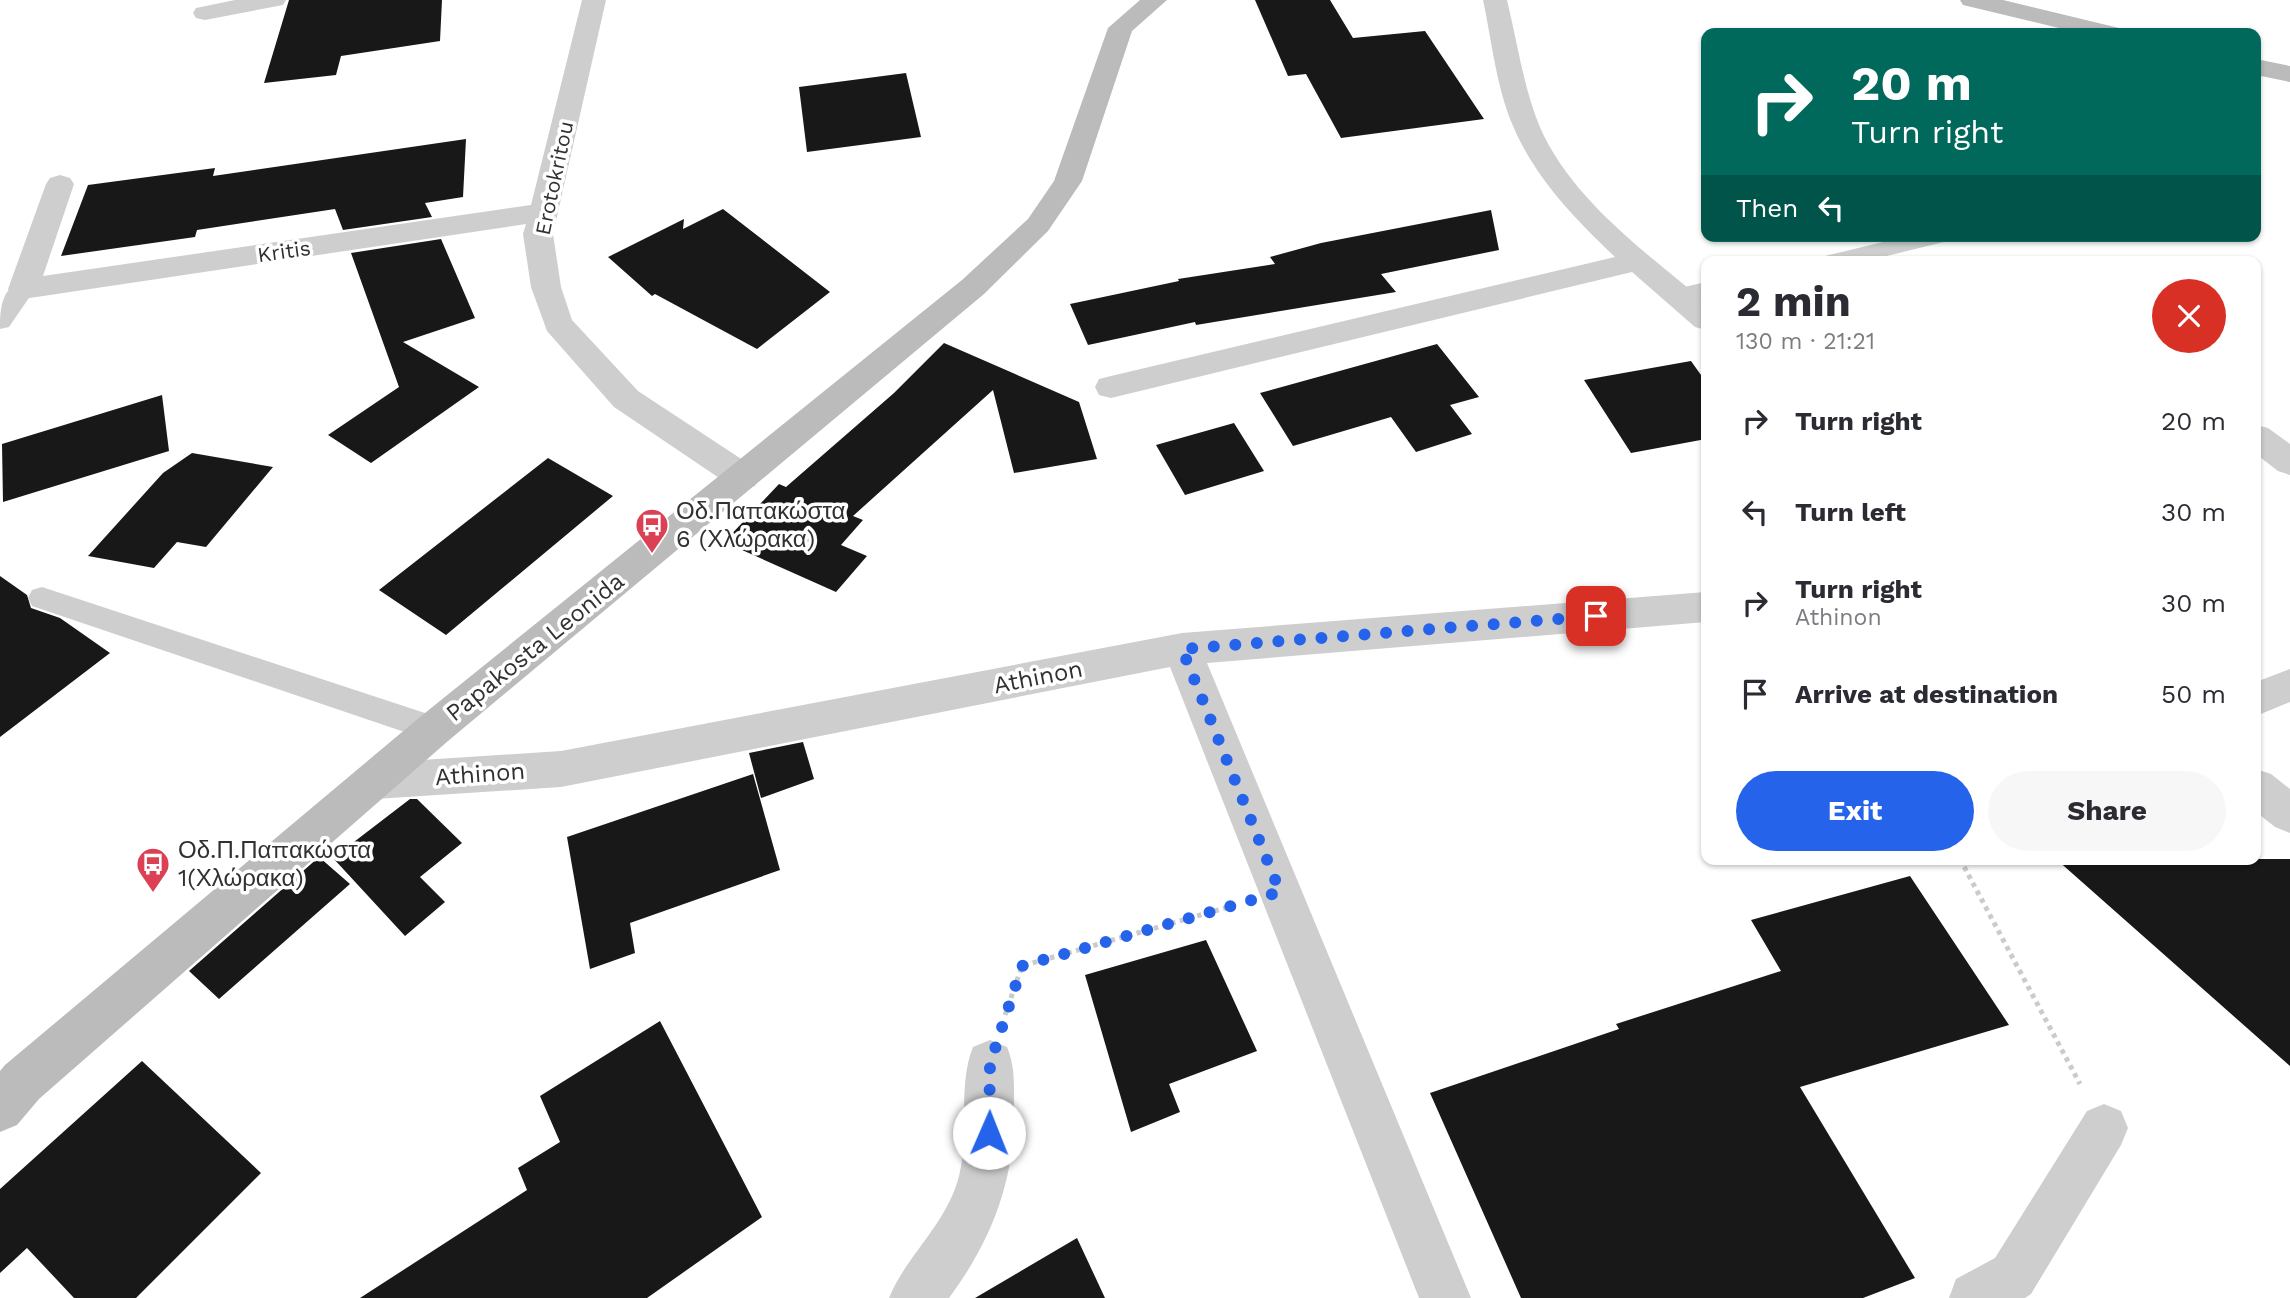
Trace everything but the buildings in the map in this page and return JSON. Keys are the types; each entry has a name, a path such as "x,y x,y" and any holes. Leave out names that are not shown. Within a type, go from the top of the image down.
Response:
{"main road":[{"name":"Papakosta Leonida","path":"0,1108 22,1082 434,730 973,287 1038,225 1068,181 1121,28 1155,0"},
{"path":"1972,0 2089,28"},
{"path":"2261,68 2290,74"}],"street":[{"path":"205,13 274,0"},
{"name":"Erotokritou","path":"594,0 538,234 546,287 558,324 580,352 626,399 743,477"},
{"path":"1495,0 1525,124 1539,154 1562,183 1639,261 1701,316"},
{"path":"23,289 60,184"},
{"name":"Kritis","path":"23,289 544,212"},
{"path":"1111,387 1639,261"},
{"path":"2261,441 2290,461"},
{"name":"Athinon","path":"375,781 561,769 1182,649 1701,607"},
{"path":"1182,649 1445,1298"},
{"path":"2261,697 2290,685"},
{"path":"2261,791 2290,814"},
{"path":"915,1298 948,1258 975,1205 988,1156 990,1064"},
{"path":"1975,1298 2013,1276 2104,1128"}],"lane":[{"path":"1854,256 1914,242"},
{"path":"0,321 23,289"},
{"path":"1679,296 1701,291"},
{"path":"42,598 434,730"}],"path":[{"path":"1963,865 2104,1128"},
{"path":"990,1064 1022,966 1280,892"}],"place":[{"name":"Οδ.Παπακώστα 6 (Χλώρακα)","path":"652,555"},
{"name":"Οδ.Π.Παπακώστα 1(Χλώρακα)","path":"153,894"}],"route":[{"path":"989,1133 990,1064 1022,966 1280,892 1182,649 1596,616"}]}
